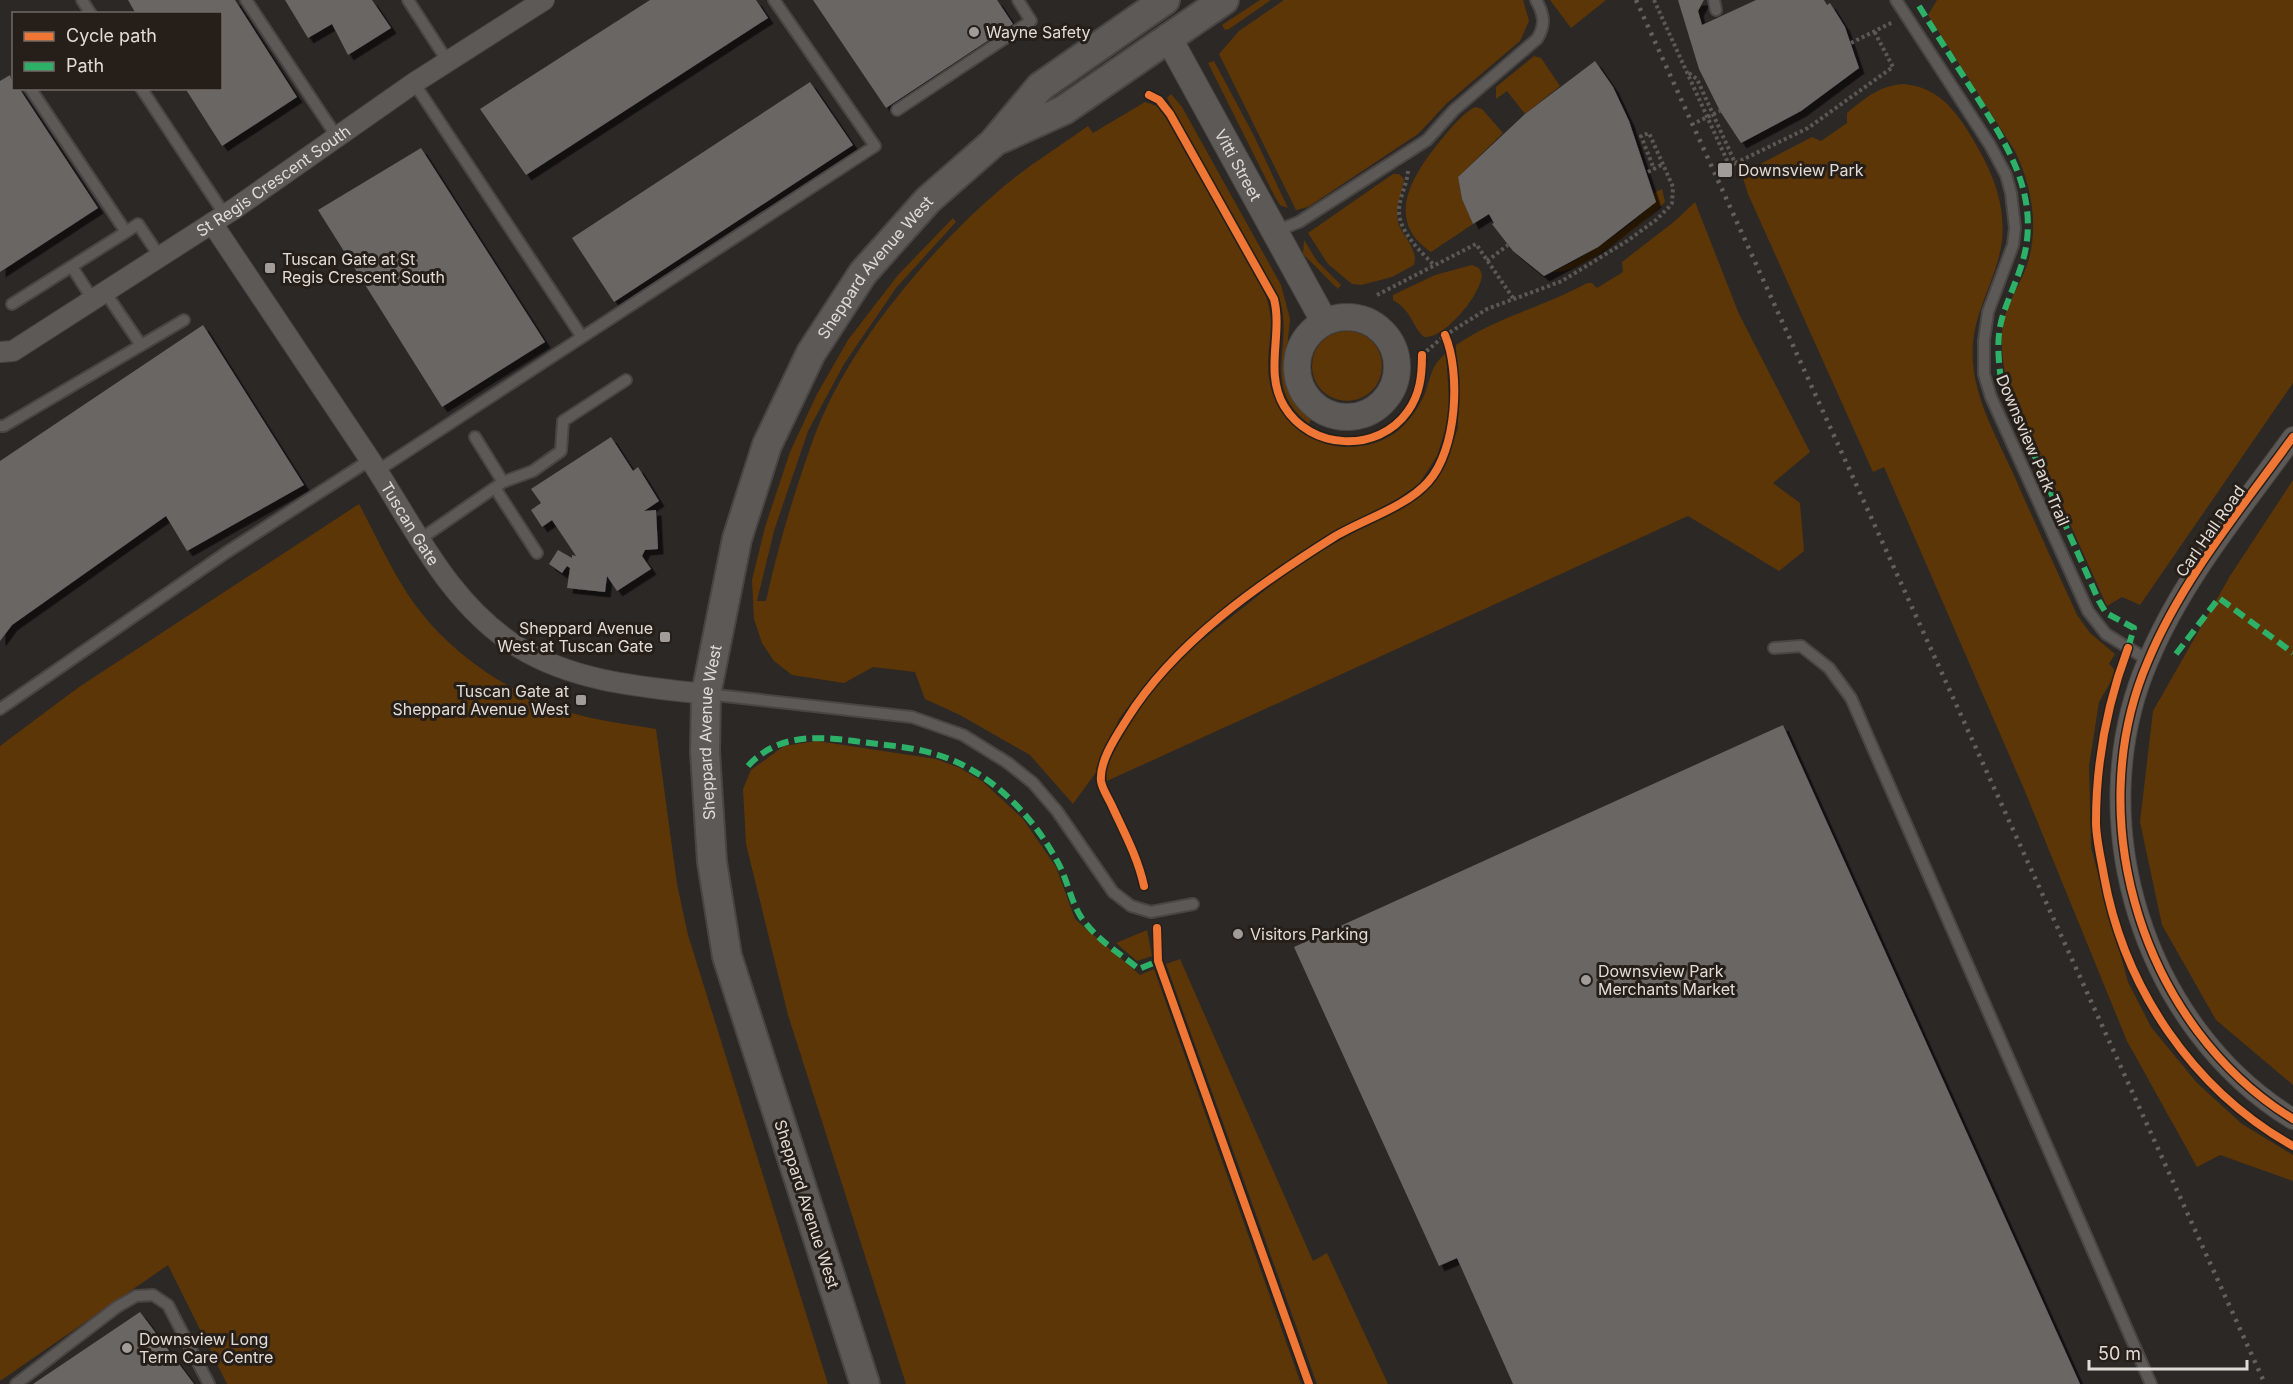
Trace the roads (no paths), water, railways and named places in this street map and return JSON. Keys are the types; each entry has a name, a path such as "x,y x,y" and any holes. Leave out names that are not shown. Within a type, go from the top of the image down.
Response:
{"main road":[{"name":"Sheppard Avenue West","path":"993,143 1064,110 1224,0"},
{"name":"Sheppard Avenue West","path":"865,1384 728,956 712,862 705,752 706,694 740,530 767,445 811,353 863,273 928,200 993,143 1040,87 1156,3"}],"street":[{"name":"St Regis Crescent South","path":"0,352 13,351 219,219 414,83 541,1"},
{"name":"Vitti Street","path":"1156,3 1168,37 1324,321"},
{"name":"Tuscan Gate","path":"219,219 419,540 471,611 518,647 568,670 606,681 706,694"},
{"name":"Carl Hall Road","path":"2293,437 2190,580 2148,660 2132,707 2121,767 2125,854 2133,896 2145,938 2180,1007 2206,1042 2261,1097 2293,1119"}],"lane":[{"path":"246,0 338,137"},
{"path":"408,0 448,62"},
{"path":"0,709 227,552 582,337 875,146 774,0"},
{"path":"897,110 1031,21 1018,0"},
{"path":"1275,232 1299,222 1427,140 1454,110 1537,39 1544,20 1536,0"},
{"name":"Downsview Park Trail","path":"1896,0 1999,160 2011,193 2014,210 2013,245 1988,312 1984,340 1984,374 1991,397 2088,611 2106,634 2148,660"},
{"path":"414,83 582,337"},
{"path":"31,90 126,232"},
{"path":"142,90 219,219"},
{"path":"12,304 138,224 160,257"},
{"path":"72,267 141,345"},
{"path":"0,426 4,426 183,320"},
{"path":"419,540 499,485 532,471 561,451 563,421 626,380"},
{"path":"475,437 537,553"},
{"path":"1774,648 1801,646 1829,668 1851,698 2151,1384"},
{"path":"706,694 912,717 963,735 1008,763 1033,783 1058,811 1113,892 1131,906 1151,912 1193,904"},
{"path":"16,1384 117,1306 136,1296 153,1294 168,1305 209,1384"}],"railway":[{"path":"1636,0 2265,1384"}],"place":[{"name":"Wayne Safety","path":"974,32"},
{"name":"Downsview Park","path":"1725,170"},
{"name":"Tuscan Gate at St Regis Crescent South","path":"270,268"},
{"name":"Sheppard Avenue West at Tuscan Gate","path":"665,637"},
{"name":"Tuscan Gate at Sheppard Avenue West","path":"581,700"},
{"name":"Visitors Parking","path":"1238,934"},
{"name":"Downsview Park Merchants Market","path":"1586,980"},
{"name":"Downsview Long Term Care Centre","path":"127,1348"}]}
